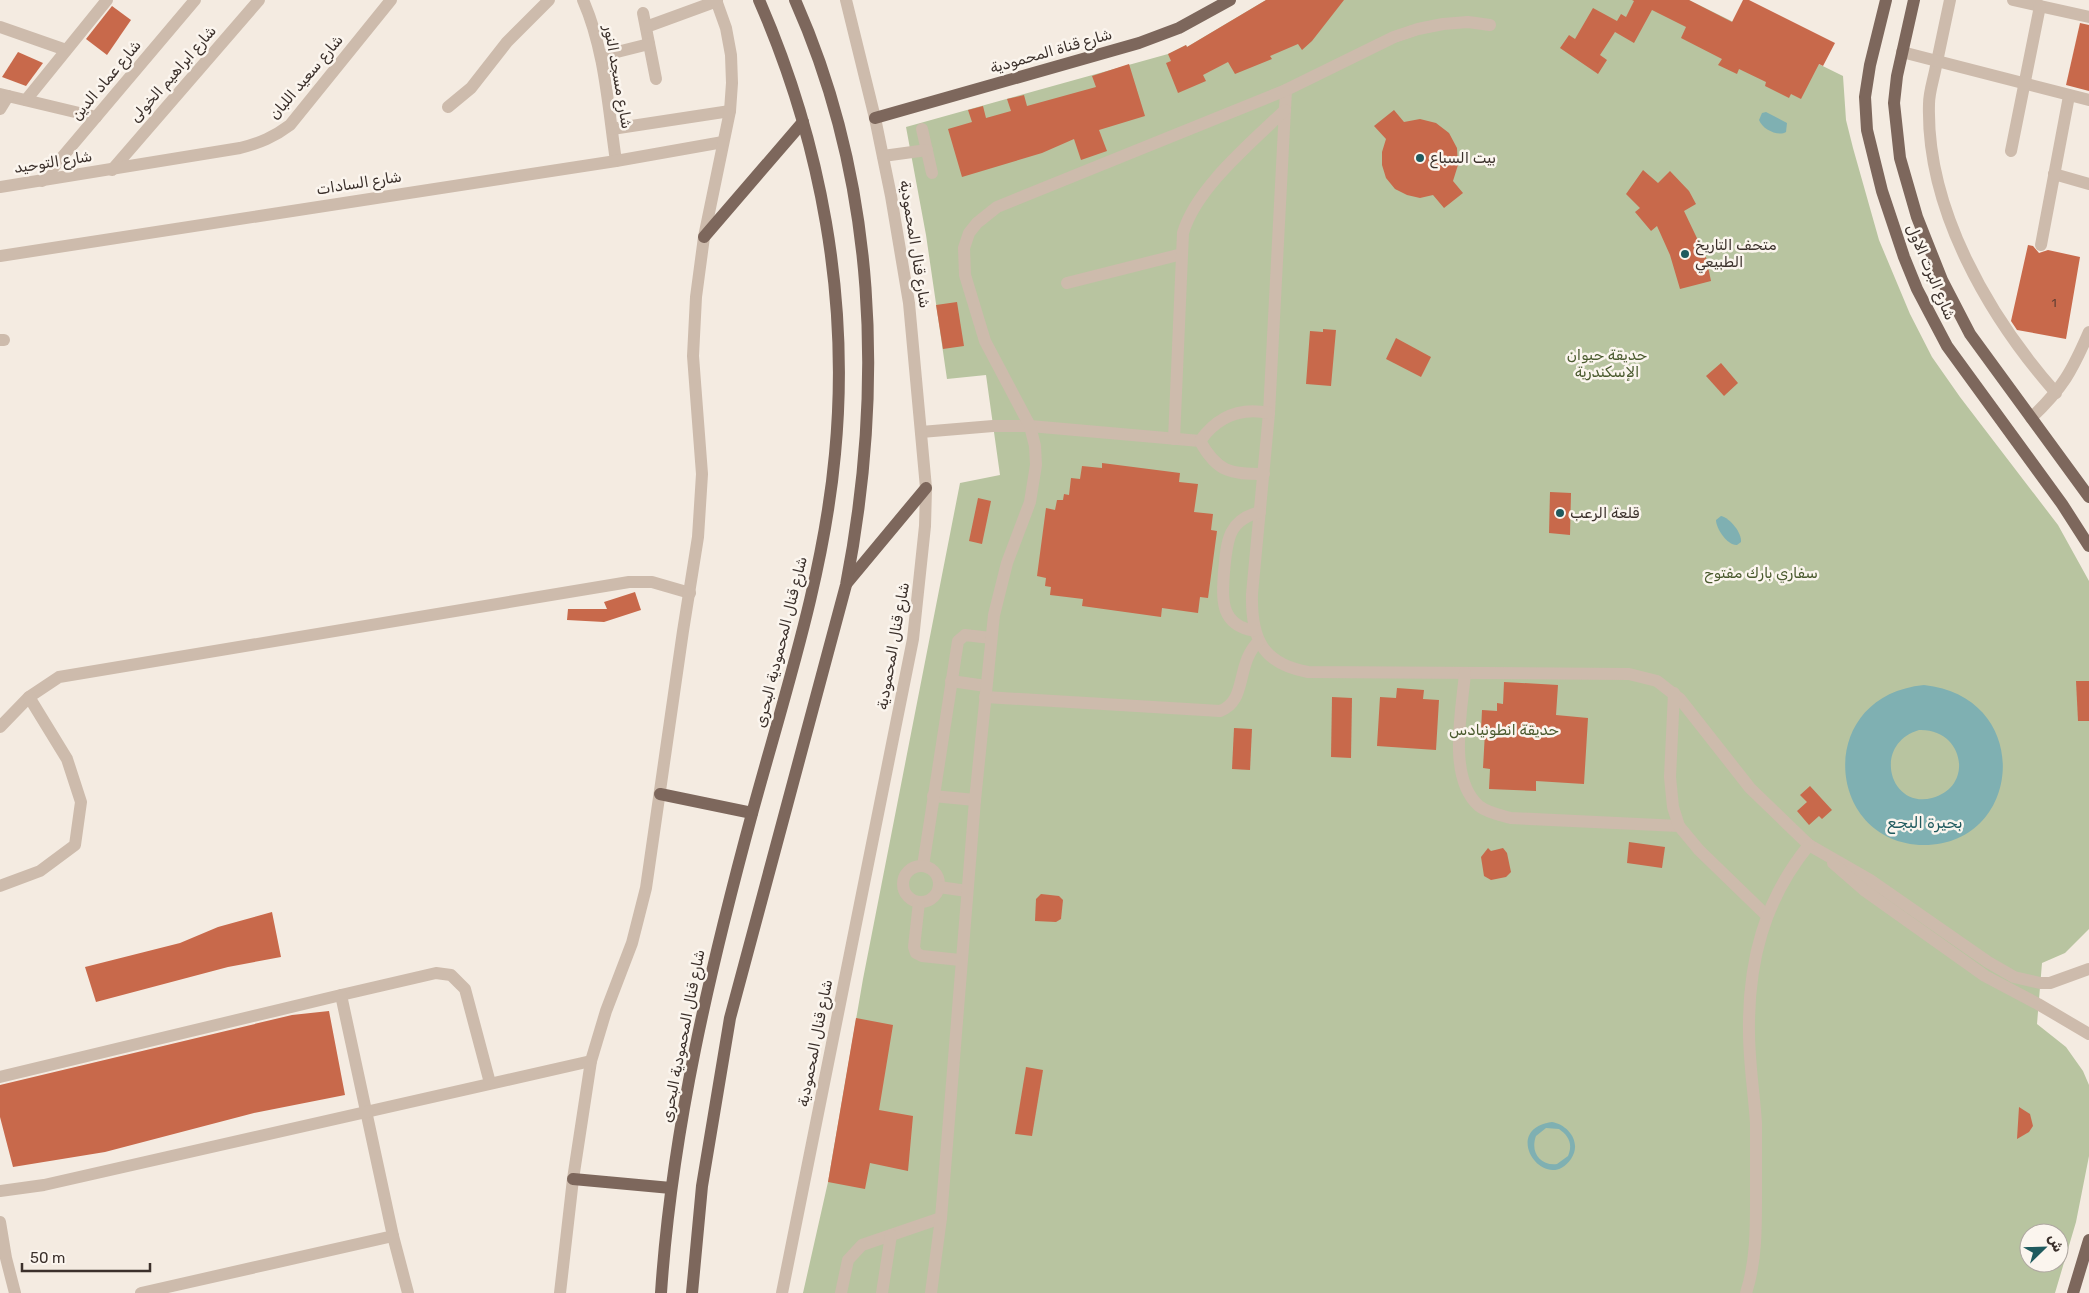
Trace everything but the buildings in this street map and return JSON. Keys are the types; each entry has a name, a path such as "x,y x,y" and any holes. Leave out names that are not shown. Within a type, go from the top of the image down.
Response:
{"main road":[{"name":"شارع قنال المحمودية البحرى","path":"661,1293 671,1188 697,1035 752,813 806,617 822,543 836,454 840,362 834,274 821,190 803,122 785,65 759,0"},
{"path":"692,1293 706,1158 730,1018 846,585 860,502 867,429 870,357 864,268 857,214 841,136 814,50 795,0"},
{"name":"شارع قناة المحمودية","path":"875,118 1139,43 1179,28 1230,0"},
{"name":"شارع البرت الاول","path":"1886,0 1867,81 1865,97 1867,130 1880,184 1904,257 1928,312 1947,346 2062,504 2089,546"},
{"name":"شارع البرت الاول","path":"1914,0 1902,52 1894,103 1895,131 1900,158 1917,217 1956,310 1986,358 2089,497"},
{"path":"704,237 803,122"},
{"path":"846,585 926,488"},
{"path":"660,794 752,813"},
{"path":"573,1179 671,1188"},
{"path":"2073,1293 2089,1240"}],"street":[{"path":"26,100 107,0"},
{"name":"شارع عماد الدين","path":"42,181 196,0"},
{"name":"شارع ابراهيم الخولى","path":"112,170 259,0"},
{"name":"شارع سعيد اللبان","path":"112,170 240,148 258,144 275,136 290,125 391,0"},
{"path":"448,107 472,88 507,42 549,0"},
{"name":"شارع مسجد النور","path":"583,0 593,25 601,56 616,161"},
{"path":"560,1293 573,1179 591,1061 595,1043 623,970 640,916 690,593 701,505 700,443 693,356 696,297 704,237 730,111 732,83 731,55 726,28 717,0 646,27"},
{"name":"شارع قنال المحمودية","path":"782,1293 913,639 922,564 926,488 909,303 883,156 846,0"},
{"path":"1950,0 1929,102 1930,128 1936,171 1949,213 1966,257 1987,299 2020,349 2056,392"},
{"path":"2014,0 2089,17"},
{"path":"2011,151 2040,6"},
{"path":"643,14 656,79"},
{"path":"931,1293 941,1218 960,960 991,638 1002,580 1030,502 1034,484 1035,446 1030,426 995,364 964,275 964,248 969,234 977,223 997,207 1286,90 1394,37 1418,29 1443,24 1468,22 1490,25"},
{"path":"0,27 66,50"},
{"path":"601,56 649,44"},
{"path":"1902,52 2089,100"},
{"path":"1286,90 1269,413 1252,594 1252,613 1257,636 1264,649 1277,663 1308,672 1629,674 1657,681 1674,693 1750,788 1809,846 1862,875 1988,962 2014,977 2040,983 2050,983 2089,969"},
{"path":"0,109 4,95 96,117"},
{"path":"2041,245 2069,96"},
{"path":"1174,439 1183,233 1197,201 1285,110"},
{"path":"612,129 730,111"},
{"path":"922,129 932,173"},
{"name":"شارع السادات","path":"0,256 616,161 723,142"},
{"path":"883,156 927,150"},
{"name":"شارع التوحيد","path":"0,187 112,170"},
{"path":"2054,174 2089,184"},
{"path":"1067,284 1182,254"},
{"path":"2031,418 2056,392 2076,363 2089,332"},
{"path":"1200,441 1212,425 1230,415 1249,411 1269,413"},
{"path":"921,432 994,426 1030,426 1200,441"},
{"path":"1200,441 1211,458 1222,469 1237,474 1264,474"},
{"path":"1257,636 1241,628 1230,618 1224,606 1223,591 1227,541 1231,532 1243,518 1260,512"},
{"path":"0,727 29,696 59,677 629,582 652,582 690,593"},
{"path":"923,866 959,638 969,635 991,638"},
{"path":"951,681 985,691 1220,711 1232,705 1236,700 1244,663 1257,636"},
{"path":"1464,673 1460,768 1469,794 1483,808 1511,818 1678,826"},
{"path":"1674,693 1670,777 1673,807 1678,826 1699,850 1766,915"},
{"path":"0,886 40,871 75,845 81,802 67,759 29,696"},
{"path":"933,796 974,800"},
{"path":"1746,1293 1755,1248 1756,1206 1756,1124 1749,1033 1752,971 1757,943 1766,915 1784,878 1809,846"},
{"path":"1828,858 1864,890 1985,976 2089,1034"},
{"path":"916,866 929,868 937,876 939,888 932,899 919,902 908,896 903,885 906,873 916,866"},
{"path":"939,888 967,891"},
{"path":"919,902 914,946 916,953 922,956 960,960"},
{"path":"0,1077 436,973 451,975 465,989 490,1083"},
{"path":"2009,990 2014,977"},
{"path":"341,995 368,1111 393,1236 408,1293"},
{"path":"0,1191 44,1185 591,1061"},
{"path":"841,1293 845,1270 854,1252 862,1245 941,1218"},
{"path":"0,1222 6,1258 15,1293"},
{"path":"882,1293 892,1235"},
{"path":"141,1293 393,1236"}],"green space":[{"name":"حديقة انطونيادس","path":"1266,0 1689,0 1843,76 1846,120 1853,148 1879,240 1910,314 1932,357 1960,397 2058,525 2089,581 2089,929 2065,953 2042,963 2037,1024 2066,1047 2083,1071 2089,1085 2089,1156 2076,1222 2069,1246 2069,1223 2019,1223 2019,1273 2061,1273 2055,1293 803,1293 828,1182 863,979 960,483 1000,475 986,375 947,379 926,235 906,127 1168,54 1186,45 1187,47"}],"water":[{"path":"1766,112 1787,123 1786,132 1775,133 1763,126 1759,120 1762,113"},
{"path":"1721,516 1732,523 1737,530 1741,542 1737,545 1726,540 1720,532 1716,520"},
{"name":"بحيرة البجع","path":"1924,685 1960,695 1985,715 1999,741 2003,770 1997,798 1981,822 1957,839 1924,845 1891,838 1867,821 1851,797 1845,769 1849,740 1863,714 1888,695","holes":["1919,730 1934,732 1946,738 1954,748 1958,759 1959,771 1954,782 1946,792 1932,798 1917,799 1905,794 1897,785 1892,773 1891,761 1895,748 1904,737"]},
{"path":"1552,1122 1564,1127 1572,1136 1575,1147 1574,1153 1571,1159 1561,1168 1550,1170 1540,1165 1532,1157 1528,1147 1529,1136 1537,1127","holes":["1546,1128 1559,1129 1569,1141 1568,1156 1557,1164 1546,1163 1538,1157 1534,1147 1536,1136"]}],"place":[{"name":"بيت السباع","path":"1420,158"},
{"name":"متحف التاريخ الطبيعي","path":"1685,254"},
{"name":"قلعة الرعب","path":"1560,513"}],"park label":[{"name":"حديقة حيوان الإسكندرية","path":"1607,364"},
{"name":"سفاري بارك مفتوح","path":"1761,573"}]}
